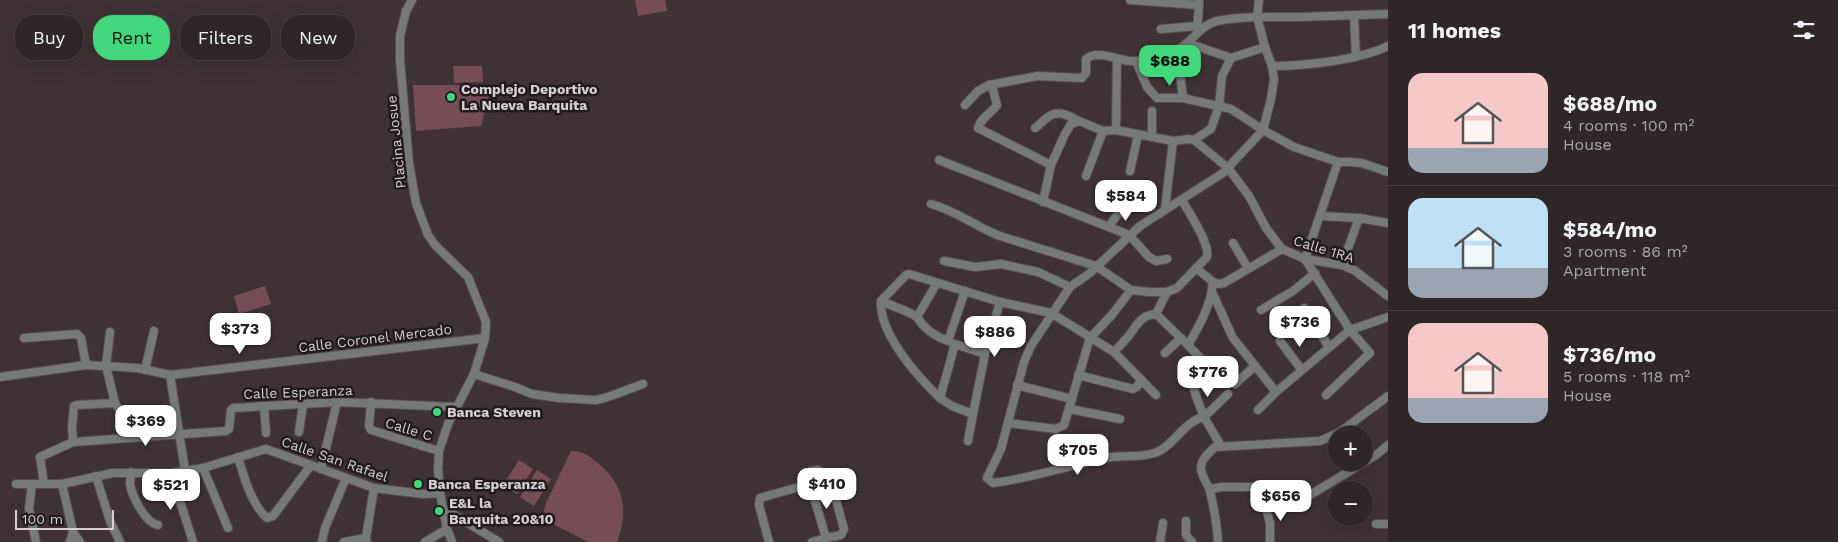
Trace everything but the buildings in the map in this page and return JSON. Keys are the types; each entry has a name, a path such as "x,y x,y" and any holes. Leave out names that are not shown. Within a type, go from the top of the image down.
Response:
{"street":[{"name":"Placina Josue","path":"412,0 406,11 400,36 400,60 409,163 415,197 428,235 435,245 468,277 486,322 485,338 474,374 448,424 439,451 440,493 447,529 452,542"},
{"path":"965,106 978,91 989,85 1038,76 1082,78 1086,73 1086,59 1090,55 1097,54 1117,60 1136,61 1176,50 1187,43 1197,30 1199,3 1130,0"},
{"path":"1228,394 1204,417 1198,418 1167,446 1156,452 1142,456 1105,458 1032,477 993,483 988,480 988,474 1001,449 1024,362 1031,346 1070,286 1090,273 1129,235 1165,208 1207,185 1228,168 1263,130 1272,100 1274,79 1272,66 1257,17 1259,0"},
{"path":"1354,15 1356,56"},
{"path":"1160,29 1197,30 1215,22 1257,17 1388,15 1388,21"},
{"path":"1187,43 1231,58 1265,47"},
{"path":"1272,66 1342,60 1388,46"},
{"path":"1035,128 1048,117 1056,113 1063,113 1103,131 1116,130 1173,141 1194,140 1210,130 1218,106 1222,76 1231,58"},
{"path":"1116,130 1117,60"},
{"path":"1136,61 1147,87 1154,96 1160,98 1183,98 1235,111 1263,130 1294,147 1338,162 1362,164 1388,172"},
{"path":"1180,73 1183,98"},
{"path":"989,85 996,97 997,105 980,121 978,128 1051,165"},
{"path":"1152,111 1152,137"},
{"path":"1043,202 1051,165 1071,124 1079,121"},
{"path":"1086,176 1103,131"},
{"path":"1130,171 1138,135"},
{"name":"Calle 1RA","path":"1194,140 1228,168 1249,196 1266,228 1282,248 1305,259 1342,265 1354,270 1388,296"},
{"path":"1165,208 1173,141"},
{"path":"939,160 1129,235 1149,257 1156,261 1167,259"},
{"path":"1326,395 1370,353 1350,330 1305,259 1338,162"},
{"path":"931,204 954,212 987,231 1000,236 1096,266 1131,290 1156,293 1167,292 1177,288 1208,254 1182,200"},
{"path":"1108,227 1126,204"},
{"path":"1321,216 1359,218 1388,223"},
{"path":"1342,265 1359,218"},
{"path":"1233,243 1248,268"},
{"path":"1196,268 1213,282 1218,284 1224,283 1282,248"},
{"path":"944,261 975,268 1001,264 1038,272 1070,286"},
{"path":"1261,310 1288,295 1315,273"},
{"path":"973,414 940,398 922,381 883,321 881,301 906,275 1000,302 1051,313 1114,352 1156,395"},
{"path":"1188,345 1201,322 1212,292 1213,282"},
{"path":"917,317 937,283"},
{"path":"1008,423 1056,429 1064,426 1090,338 1111,316 1131,290"},
{"path":"940,398 965,291"},
{"path":"1156,314 1167,292"},
{"path":"1212,292 1233,338 1276,392"},
{"path":"881,301 917,317 936,336 984,354"},
{"path":"968,441 984,354 1000,302"},
{"path":"1304,308 1329,347"},
{"path":"1114,352 1132,333 1141,319 1150,314 1156,314 1204,362"},
{"path":"1258,410 1301,369 1350,330 1388,317"},
{"path":"145,370 154,331"},
{"path":"110,332 106,366 115,403 135,436"},
{"path":"24,338 77,334 81,338 86,365"},
{"name":"Calle Coronel Mercado","path":"0,377 45,369 86,365 145,370 170,375 485,338"},
{"path":"1165,353 1181,338"},
{"path":"1280,341 1301,369"},
{"path":"1235,384 1255,366"},
{"path":"474,374 532,394 559,398 596,400 643,384"},
{"path":"170,375 185,470"},
{"path":"1078,375 1133,389 1137,387 1141,379"},
{"path":"1017,385 1072,399"},
{"path":"1193,385 1204,417 1221,446"},
{"path":"1218,542 1210,489 1202,475 1202,463 1215,447 1320,442 1340,432 1388,396"},
{"path":"322,469 337,402"},
{"name":"Calle Esperanza","path":"44,484 40,457 73,442 135,436 226,431 229,429 232,408 337,402 457,407"},
{"name":"Calle C","path":"371,402 369,426 371,430 439,451"},
{"path":"73,442 74,406 115,403"},
{"path":"298,432 303,404"},
{"path":"264,406 266,433"},
{"path":"1070,409 1120,419"},
{"path":"1210,489 1256,487 1310,495 1376,455 1388,445"},
{"name":"Calle San Rafael","path":"16,484 62,484 96,476 131,472 171,473 202,468 266,449 374,488 423,494 440,493"},
{"path":"238,457 246,485 262,514 267,518 273,516 312,465"},
{"path":"202,468 228,528"},
{"path":"812,542 841,535 844,529 830,478 818,470 811,471 808,476 826,538"},
{"path":"131,472 130,482 146,519 152,524 158,525"},
{"path":"171,473 193,542"},
{"path":"96,476 110,521 120,542"},
{"path":"322,542 325,528 346,478"},
{"path":"32,484 29,509 36,542"},
{"path":"62,484 73,532 80,542"},
{"path":"769,542 759,505 760,498 810,484"},
{"path":"344,542 367,540 374,488"},
{"path":"1265,505 1270,524 1270,542"},
{"path":"443,508 499,542"},
{"path":"1186,521 1186,534 1192,542"},
{"path":"1160,542 1163,524"},
{"path":"1376,524 1388,524"},
{"path":"425,542 447,529"},
{"path":"70,542 73,532"}],"shaded area":[{"path":"635,0 665,0 667,11 638,16"},
{"path":"453,66 482,66 483,82 454,83"},
{"name":"Complejo Deportivo La Nueva Barquita","path":"413,85 492,85 481,126 416,131"},
{"path":"265,286 271,304 239,314 234,296"},
{"path":"571,451 583,453 596,461 607,472 619,490 622,499 623,520 617,542 588,542 545,519 546,503"},
{"path":"519,460 533,469 517,494 503,485"},
{"path":"537,470 551,479 534,506 520,497"}],"place":[{"name":"Complejo Deportivo La Nueva Barquita","path":"451,97"},
{"name":"Banca Steven","path":"437,412"},
{"name":"Banca Esperanza","path":"418,484"},
{"name":"E&L la Barquita 20&10","path":"439,511"}]}
